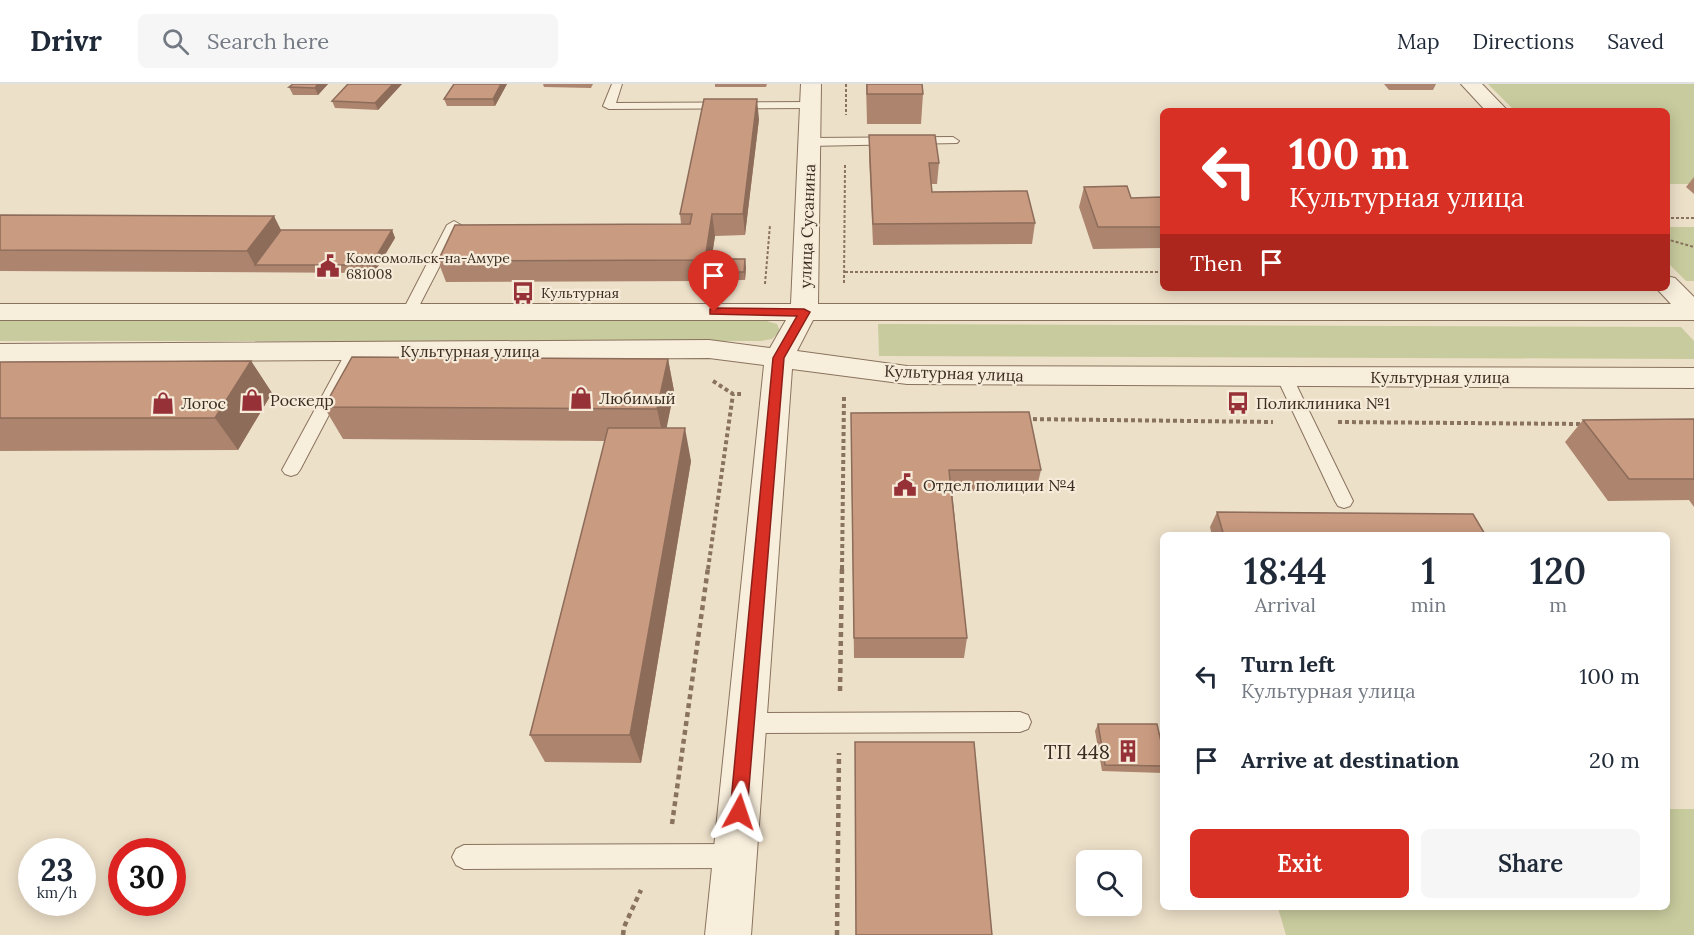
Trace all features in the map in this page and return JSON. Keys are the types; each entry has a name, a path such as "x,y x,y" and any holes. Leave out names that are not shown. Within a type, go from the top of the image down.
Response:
{"street":[{"path":"1470,84 1495,108"},
{"name":"улица Сусанина","path":"728,935 778,358 804,312 811,94"},
{"path":"1670,288 1694,312"},
{"path":"0,312 1694,312"},
{"name":"Культурная улица","path":"0,353 709,350 907,375 1694,378"}],"lane":[{"path":"617,84 609,106 811,94"},
{"path":"809,142 953,141"},
{"path":"409,312 454,225"},
{"path":"291,470 354,352"},
{"path":"1284,376 1344,501"},
{"path":"746,723 1020,722"},
{"path":"464,857 735,856"}],"path":[{"path":"845,312 846,84"},
{"path":"1670,218 1694,218"},
{"path":"1670,239 1694,248"},
{"path":"844,272 1160,272"},
{"path":"837,935 844,366"},
{"path":"623,935 624,927 674,820 732,394 705,376"},
{"path":"844,418 856,418"},
{"path":"1021,419 1588,424"}],"green space":[{"path":"1488,84 1694,84 1694,184 1670,184 1670,108 1512,108"},
{"path":"1670,227 1694,227 1694,281 1686,281 1670,265"},
{"path":"0,320 763,320 777,324 780,331 772,339 761,341 0,341"},
{"path":"878,324 1681,327 1694,341 1694,359 879,356"},
{"path":"1670,809 1694,809 1694,935 1286,935 1279,910 1670,910"}],"building":[{"path":"293,84 318,84 315,88 289,87"},
{"path":"348,84 393,84 375,103 332,101"},
{"path":"454,84 501,84 493,99 444,99"},
{"path":"867,84 922,84 923,94 867,94"},
{"path":"704,99 757,99 743,214 712,214 705,260 438,261 455,225 690,224 692,214 680,214"},
{"path":"869,135 935,135 939,163 929,163 932,192 1027,191 1035,223 873,224"},
{"path":"1127,186 1131,198 1160,197 1160,227 1098,227 1084,187"},
{"path":"0,215 274,216 247,251 0,250"},
{"path":"281,230 392,230 371,265 255,265"},
{"path":"732,259 745,259 744,272 731,272"},
{"path":"712,268 729,268 727,277 710,277"},
{"path":"352,357 668,359 657,409 324,407"},
{"path":"251,361 215,418 0,418 0,362"},
{"path":"1029,412 1041,470 949,470 967,638 854,638 851,413"},
{"path":"1694,419 1694,479 1629,479 1583,420"},
{"path":"608,428 685,428 630,735 530,735"},
{"path":"1217,512 1473,514 1484,532 1223,532"},
{"name":"ТП 448","path":"1098,724 1157,724 1160,737 1160,766 1105,765"},
{"path":"855,742 974,742 992,935 856,935"}],"place":[{"name":"Комсомольск-на-Амуре 681008","path":"328,266"},
{"name":"Культурная","path":"523,293"},
{"name":"Любимый","path":"581,398"},
{"name":"Роскедр","path":"252,400"},
{"name":"Логос","path":"163,403"},
{"name":"Поликлиника №1","path":"1238,403"},
{"name":"Отдел полиции №4","path":"905,485"},
{"name":"ТП 448","path":"1128,751"}],"route":[{"path":"714,312 804,312 778,358 739,812"}]}
